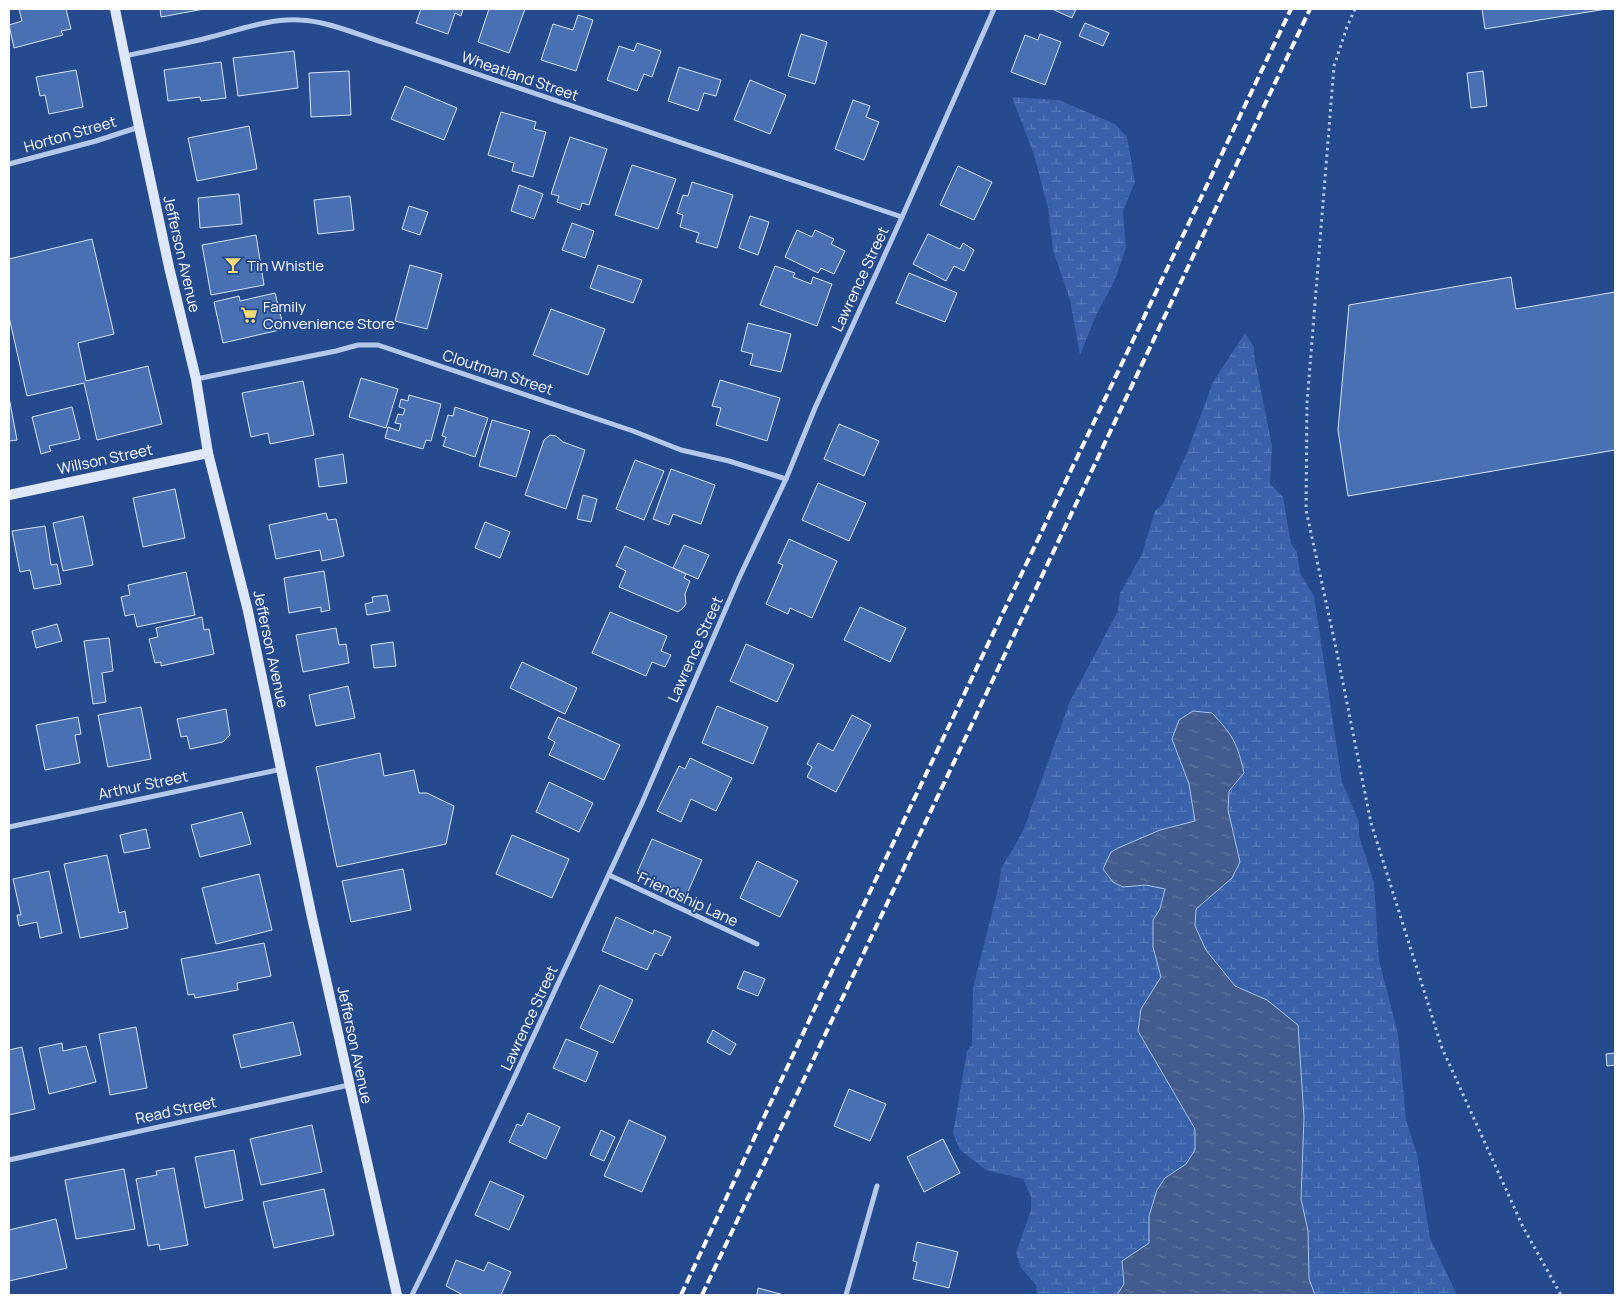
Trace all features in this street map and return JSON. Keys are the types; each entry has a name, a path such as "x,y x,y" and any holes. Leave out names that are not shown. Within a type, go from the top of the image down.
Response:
{"main road":[{"name":"Jefferson Avenue","path":"115,9 169,267 196,379 208,453 248,611 349,1085 397,1295"},
{"name":"Willson Street","path":"9,495 208,453"}],"street":[{"name":"Lawrence Street","path":"412,1295 609,875 739,578 786,479 815,408 994,9"},
{"name":"Wheatland Street","path":"125,56 189,43 255,26 287,20 302,20 330,26 388,44 592,114 902,216"},
{"name":"Horton Street","path":"9,164 96,141 139,127"},
{"name":"Cloutman Street","path":"196,379 358,345 378,345 633,431 681,450 729,461 786,479"},
{"name":"Arthur Street","path":"9,827 282,769"},
{"name":"Friendship Lane","path":"609,875 756,944"},
{"name":"Read Street","path":"9,1160 349,1085"},
{"path":"846,1295 877,1186"}],"path":[{"path":"1355,9 1334,66 1307,403 1306,510 1371,823 1442,1048 1523,1227 1561,1295"}],"green space":[{"path":"1012,97 1059,100 1115,124 1127,137 1135,182 1123,211 1126,248 1114,282 1097,313 1080,355 1070,300 1053,250 1048,208 1034,155"},
{"path":"1245,333 1254,347 1272,446 1270,484 1283,497 1291,544 1297,552 1300,573 1314,596 1342,782 1359,822 1359,835 1374,883 1379,960 1398,1034 1406,1120 1417,1154 1430,1238 1457,1295 1315,1295 1309,1280 1308,1231 1301,1199 1304,1117 1267,1000 1235,986 1206,950 1195,926 1195,909 1232,878 1239,862 1228,810 1229,791 1172,739 1189,784 1195,822 1160,830 1123,887 1146,885 1165,889 1160,909 1153,920 1153,947 1161,977 1141,1009 1138,1031 1195,1129 1195,1150 1186,1164 1165,1178 1149,1216 1149,1243 1122,1261 1124,1284 1117,1295 1037,1295 1036,1285 1021,1268 1016,1253 1031,1210 1031,1197 1023,1179 986,1170 960,1150 953,1133 967,1051 972,1045 973,988 999,885 1001,869 1023,831 1070,701 1118,611 1120,593 1142,554 1155,511 1163,504 1186,455 1213,382"}],"water":[{"path":"1193,711 1212,713 1225,727 1237,747 1244,773 1229,791 1228,810 1240,862 1232,878 1196,909 1195,926 1206,950 1235,986 1267,1000 1298,1025 1304,1117 1301,1199 1308,1231 1309,1279 1315,1295 1117,1295 1124,1284 1122,1261 1149,1243 1149,1216 1157,1190 1165,1178 1186,1164 1195,1150 1195,1129 1138,1031 1141,1009 1161,977 1153,947 1153,920 1160,909 1165,889 1146,885 1123,887 1113,882 1103,869 1111,852 1118,848 1160,830 1195,821 1189,784 1172,739 1179,720"}],"building":[{"path":"19,9 66,9 71,29 61,31 63,35 14,48 9,25 22,21"},
{"path":"160,9 204,9 161,17"},
{"path":"421,9 463,9 461,16 455,13 448,34 416,23"},
{"path":"489,9 525,9 509,53 478,42"},
{"path":"1052,9 1076,9 1072,18"},
{"path":"1482,9 1606,9 1485,29"},
{"path":"578,15 593,20 576,71 541,60 553,24 573,30"},
{"path":"1085,23 1109,33 1103,46 1079,36"},
{"path":"801,34 827,42 815,84 788,76"},
{"path":"1040,34 1061,42 1045,85 1011,72 1025,35 1038,40"},
{"path":"637,43 661,51 652,77 644,74 637,91 607,80 619,46 634,51"},
{"path":"294,51 298,88 238,96 233,58"},
{"path":"221,62 226,98 201,101 200,97 168,101 164,70"},
{"path":"679,67 721,80 716,96 704,93 698,111 668,101"},
{"path":"76,70 83,107 49,114 45,95 40,96 36,77"},
{"path":"349,71 351,115 311,117 309,73"},
{"path":"1483,71 1487,106 1471,108 1467,73"},
{"path":"750,80 786,95 770,134 734,120"},
{"path":"405,86 457,108 444,140 391,119"},
{"path":"853,100 870,106 866,117 879,122 864,160 835,149"},
{"path":"501,112 536,122 534,129 546,132 533,177 512,171 514,163 488,155"},
{"path":"249,126 257,169 197,181 188,138"},
{"path":"570,137 607,149 589,205 582,203 580,210 557,202 559,196 551,194"},
{"path":"632,165 676,179 658,229 615,215"},
{"path":"958,166 992,182 974,220 940,205"},
{"path":"692,182 733,195 717,248 696,242 699,233 680,227 683,215 677,213 683,195 688,196"},
{"path":"519,185 543,194 534,219 511,211"},
{"path":"239,194 242,224 200,228 198,198"},
{"path":"350,196 354,230 318,234 314,200"},
{"path":"409,206 428,212 420,235 402,229"},
{"path":"750,216 769,222 758,255 739,248"},
{"path":"572,223 594,231 585,258 562,250"},
{"path":"797,230 812,237 815,230 834,239 831,244 845,251 834,274 821,268 818,273 785,257"},
{"path":"928,234 960,249 963,243 974,250 964,271 954,266 946,281 913,264"},
{"name":"Tin Whistle","path":"256,235 264,285 211,295 202,245"},
{"path":"92,239 114,334 78,343 86,381 148,366 162,424 97,440 84,383 27,396 9,317 9,259"},
{"path":"410,265 442,274 427,329 395,321"},
{"path":"598,265 642,280 633,303 590,288"},
{"path":"775,266 795,273 793,277 811,284 813,277 832,284 817,326 760,305"},
{"path":"909,273 957,293 945,322 896,303"},
{"path":"1511,277 1516,309 1615,292 1615,450 1348,496 1338,430 1349,305"},
{"name":"Family Convenience Store","path":"275,293 284,329 223,343 214,302 239,296 240,301"},
{"path":"551,309 605,329 588,375 533,355"},
{"path":"748,323 791,334 781,372 750,365 753,354 741,351"},
{"path":"361,378 398,389 386,428 349,417"},
{"path":"720,380 780,398 767,441 716,425 721,408 712,406"},
{"path":"303,381 314,435 270,444 268,433 251,437 242,393"},
{"path":"409,395 441,404 431,441 426,440 423,449 385,438 388,427 399,431 401,424 395,423 398,414 403,415 405,409 399,407 401,399 408,401"},
{"path":"9,397 17,440 9,441"},
{"path":"72,407 80,439 49,446 51,451 41,454 32,417"},
{"path":"455,407 488,418 475,457 443,446 446,437 442,436 448,415 453,416"},
{"path":"492,420 530,431 516,477 479,466"},
{"path":"839,424 879,441 864,476 824,459"},
{"path":"550,435 585,450 566,509 525,495 544,440"},
{"path":"343,454 347,483 319,487 315,459"},
{"path":"635,460 664,471 644,520 616,509"},
{"path":"671,469 715,485 701,524 673,514 669,525 653,519"},
{"path":"818,483 866,503 849,541 802,520"},
{"path":"175,489 185,538 143,547 133,498"},
{"path":"583,495 597,499 591,522 577,519"},
{"path":"326,513 328,520 336,519 344,556 322,561 320,550 276,559 269,525"},
{"path":"83,516 93,565 63,571 53,523"},
{"path":"485,522 510,532 500,558 475,548"},
{"path":"45,526 51,565 57,564 61,584 34,589 30,570 20,572 12,531"},
{"path":"789,539 837,561 812,618 790,608 788,614 766,604 783,565 778,563"},
{"path":"684,545 709,555 698,579 673,568"},
{"path":"625,546 686,574 684,578 690,581 685,594 686,604 683,608 678,612 619,587 626,571 616,566"},
{"path":"324,571 330,610 321,612 321,607 289,613 284,578"},
{"path":"186,572 195,615 137,627 134,614 125,616 121,597 130,595 128,585"},
{"path":"387,595 390,611 367,615 365,604 373,602 372,597"},
{"path":"860,607 906,628 890,662 844,640"},
{"path":"610,612 667,636 661,651 671,655 665,667 652,662 646,676 592,653"},
{"path":"202,617 204,630 209,629 214,654 161,666 161,662 155,663 149,639 158,637 156,628"},
{"path":"57,624 62,641 36,648 32,631"},
{"path":"336,628 339,645 346,644 349,663 303,672 296,635"},
{"path":"109,638 113,671 102,673 106,702 93,704 84,641"},
{"path":"393,642 396,666 374,668 371,645"},
{"path":"746,644 794,665 777,702 730,681"},
{"path":"522,662 577,688 565,714 510,688"},
{"path":"348,686 355,718 316,726 309,695"},
{"path":"717,706 768,727 753,764 702,743"},
{"path":"141,707 151,759 108,767 98,715"},
{"path":"226,709 230,735 223,742 190,749 187,736 181,737 177,719"},
{"path":"852,715 871,725 836,792 807,777 812,767 807,764 818,743 833,751"},
{"path":"78,717 81,734 75,735 80,763 45,770 36,725"},
{"path":"558,717 620,745 604,780 549,755 555,742 548,738"},
{"path":"380,753 384,776 414,770 419,793 427,793 454,806 446,844 337,867 316,767"},
{"path":"690,758 732,778 716,811 691,799 681,822 657,811 679,766 685,769"},
{"path":"549,782 593,803 579,832 536,812"},
{"path":"242,812 251,844 200,857 191,825"},
{"path":"146,829 150,848 124,853 120,835"},
{"path":"512,835 569,859 552,898 496,874"},
{"path":"652,839 702,860 687,894 637,873"},
{"path":"107,855 119,913 125,911 128,928 80,938 64,864"},
{"path":"757,861 798,881 780,917 740,898"},
{"path":"403,869 411,910 351,922 342,881"},
{"path":"49,871 62,933 40,938 37,922 19,926 17,915 21,915 13,879"},
{"path":"259,874 272,930 216,944 202,888"},
{"path":"616,917 653,934 654,930 671,937 662,956 655,953 647,970 602,951"},
{"path":"264,943 271,976 237,983 238,990 195,998 194,994 188,995 181,959"},
{"path":"744,971 765,979 758,996 737,988"},
{"path":"600,985 633,1000 613,1043 580,1028"},
{"path":"293,1022 301,1055 241,1068 233,1035"},
{"path":"136,1027 147,1088 110,1095 99,1034"},
{"path":"713,1030 736,1044 730,1055 707,1042"},
{"path":"566,1039 598,1052 586,1082 553,1068"},
{"path":"62,1043 63,1051 86,1046 96,1082 49,1094 39,1048"},
{"path":"22,1047 35,1109 9,1115 9,1050"},
{"path":"1615,1053 1615,1065 1607,1066 1606,1054"},
{"path":"849,1089 886,1104 870,1141 834,1126"},
{"path":"528,1113 560,1127 546,1159 509,1142 517,1124 522,1126"},
{"path":"629,1120 666,1137 642,1192 604,1176"},
{"path":"312,1125 322,1172 261,1185 250,1139"},
{"path":"601,1130 615,1137 604,1161 590,1155"},
{"path":"943,1139 960,1173 924,1192 907,1157"},
{"path":"234,1150 243,1200 205,1208 195,1157"},
{"path":"174,1168 188,1245 160,1250 159,1244 148,1246 136,1179 157,1175 156,1171"},
{"path":"124,1169 135,1229 76,1239 65,1180"},
{"path":"490,1181 524,1196 509,1230 475,1215"},
{"path":"324,1189 334,1235 274,1248 263,1202"},
{"path":"56,1219 67,1268 9,1281 9,1230"},
{"path":"917,1242 958,1252 949,1288 913,1279 917,1262 913,1261"},
{"path":"456,1260 484,1271 488,1262 511,1272 501,1295 463,1295 446,1286"},
{"path":"758,1288 784,1295 757,1295"}],"railway":[{"path":"681,1295 835,965 1291,9"},
{"path":"702,1295 1310,9"}],"place":[{"name":"Tin Whistle","path":"233,265"},
{"name":"Family Convenience Store","path":"249,315"}]}
